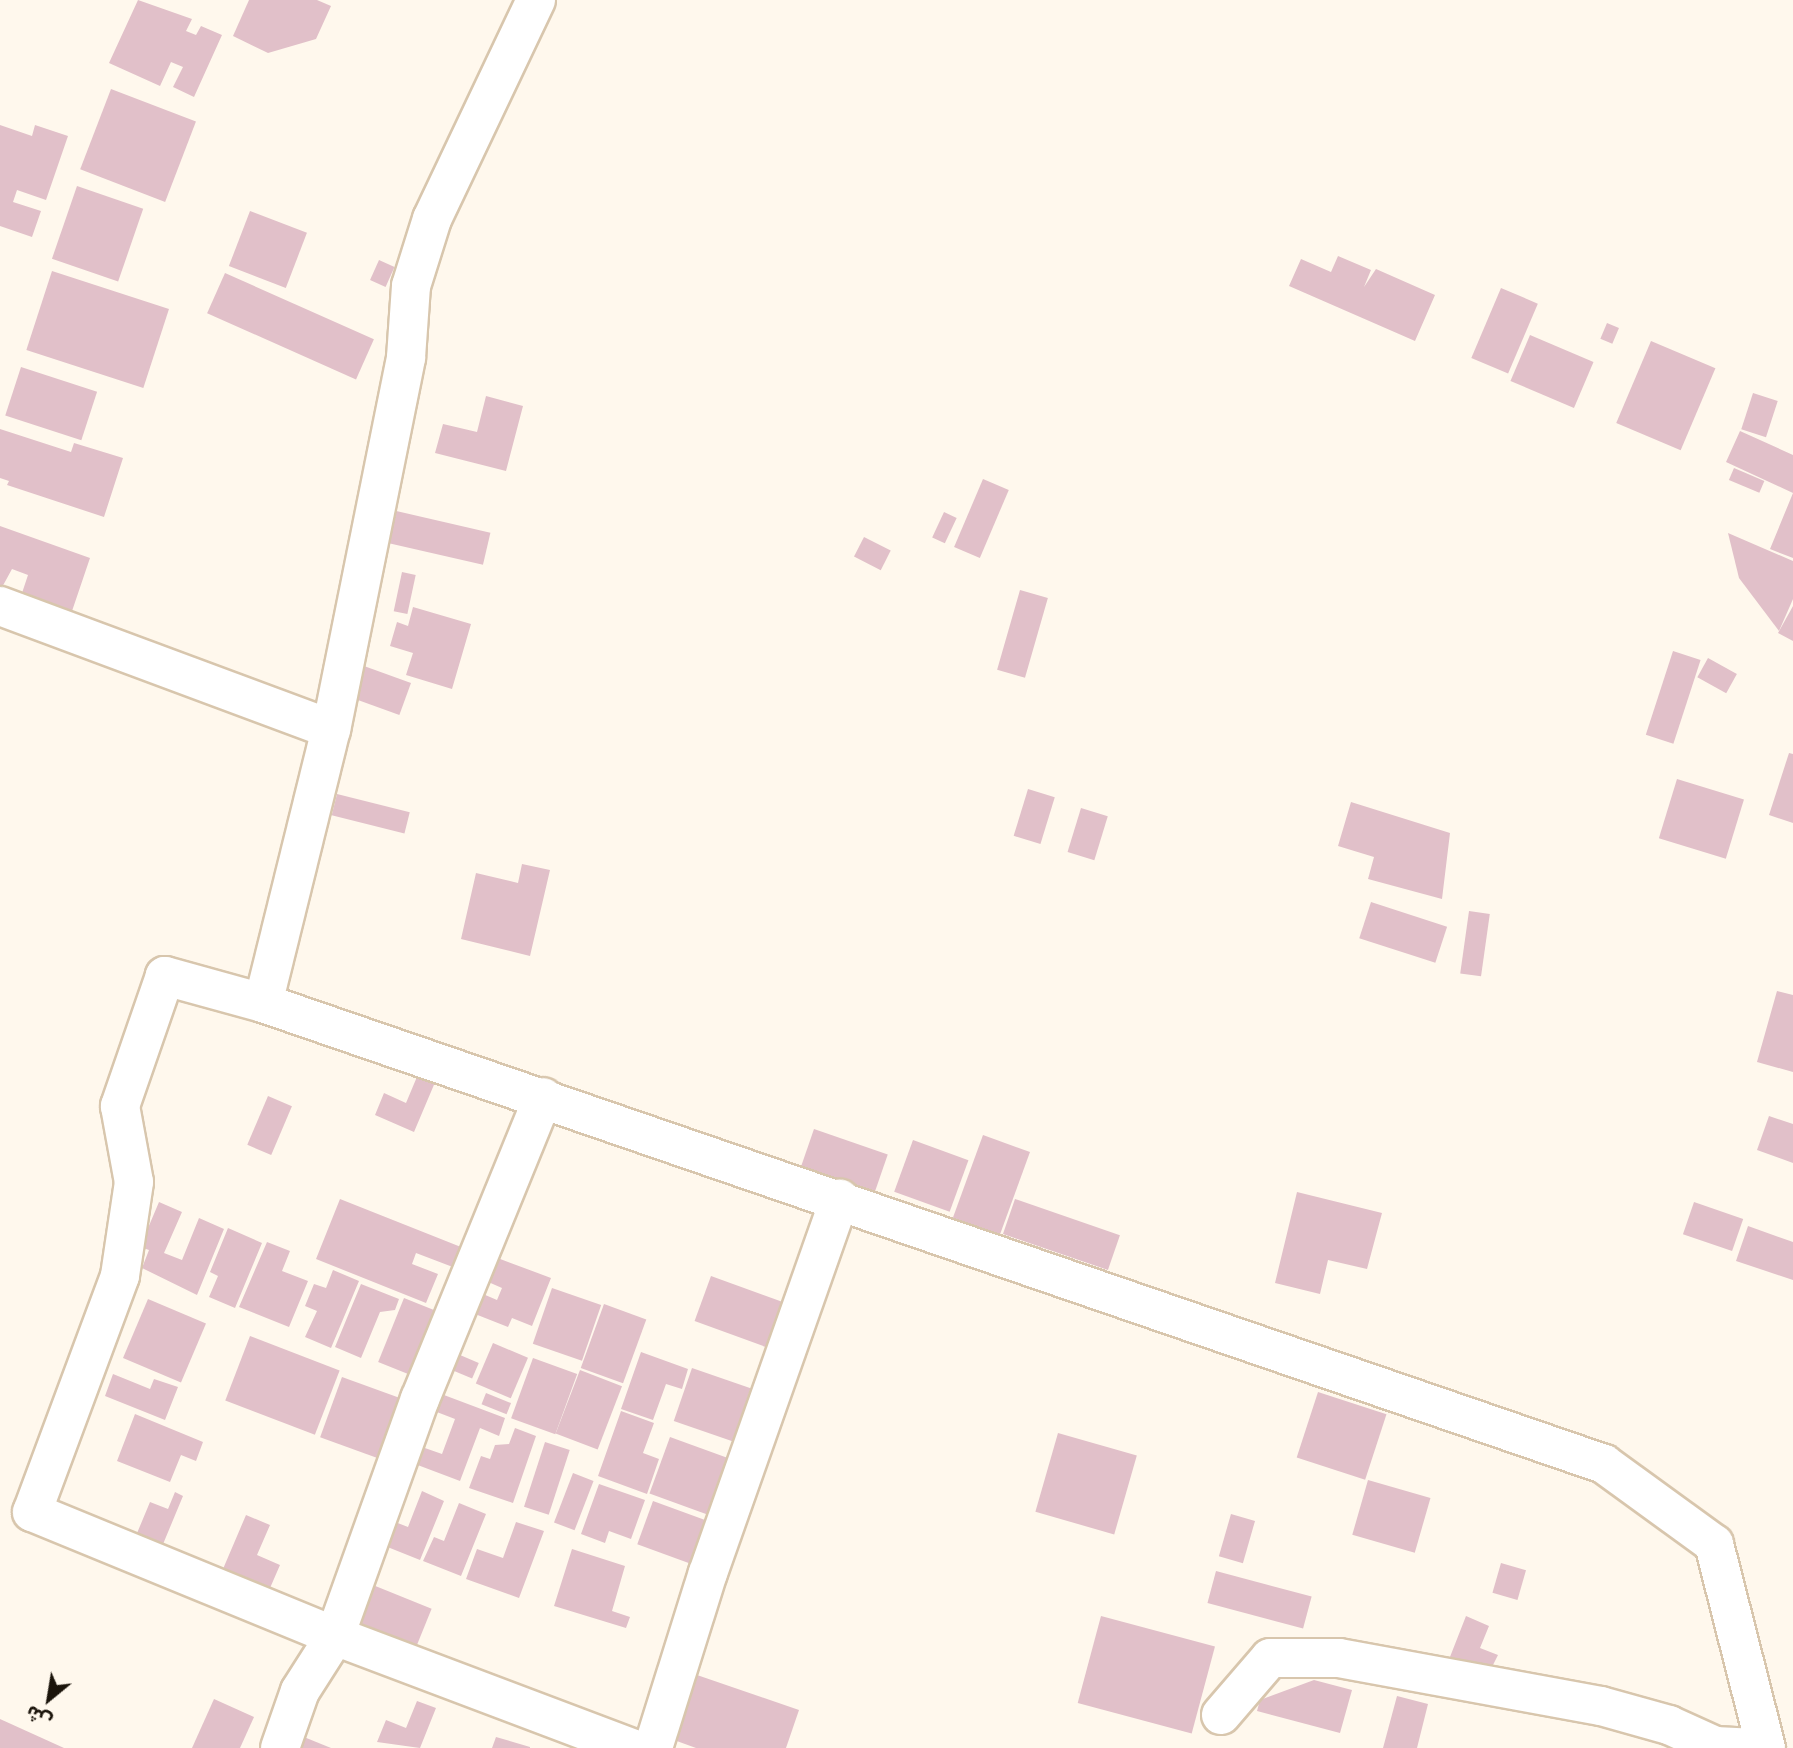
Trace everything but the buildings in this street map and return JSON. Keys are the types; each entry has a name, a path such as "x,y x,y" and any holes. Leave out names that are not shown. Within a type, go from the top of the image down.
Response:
{"street":[{"path":"263,1003 331,729 406,358 411,286 432,219 536,0"},
{"path":"0,606 331,729"},
{"path":"632,1748 335,1636 32,1512 120,1276 134,1182 120,1106 165,976 263,1003 543,1097 1604,1464 1714,1544 1766,1748"},
{"path":"280,1748 300,1691 335,1636 420,1399 543,1097"},
{"path":"653,1748 708,1573 839,1199"},
{"path":"1221,1716 1270,1658 1339,1658 1601,1706 1669,1725 1714,1746 1756,1748"}]}
